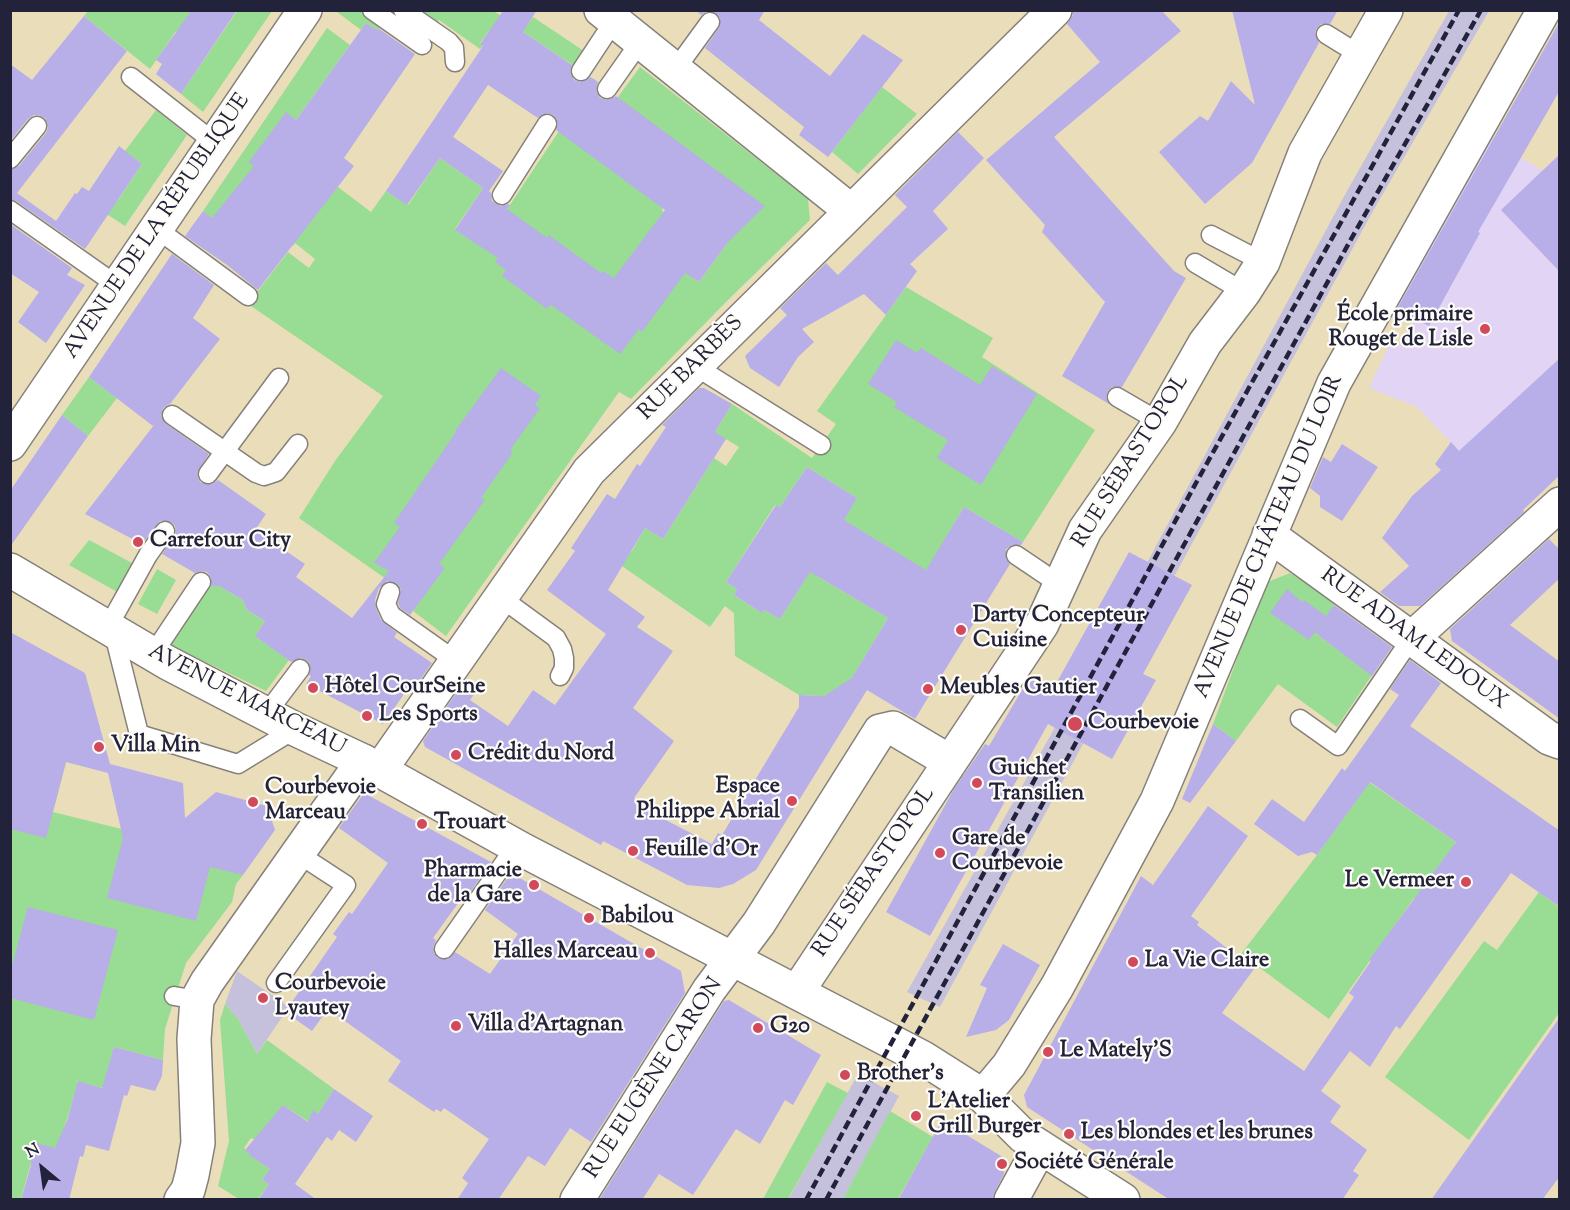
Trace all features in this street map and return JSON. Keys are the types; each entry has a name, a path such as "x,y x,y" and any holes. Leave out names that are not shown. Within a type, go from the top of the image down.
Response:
{"street":[{"name":"AVENUE DE LA RÉPUBLIQUE","path":"10,444 305,10"},
{"name":"RUE BARBÈS","path":"182,1200 188,1190 198,1143 194,1039 186,998 207,982 297,854 456,660 589,471 1055,10"},
{"name":"RUE SÉBASTOPOL","path":"797,992 1042,624 1084,530 1160,422 1205,342 1244,292 1263,262 1305,153 1386,10"},
{"name":"AVENUE DE CHÂTEAU DU LOIR","path":"983,1096 1009,1065 1057,987 1157,801 1334,383 1544,10"},
{"path":"607,16 851,211"},
{"path":"1411,639 1560,504"},
{"name":"RUE ADAM LEDOUX","path":"1269,534 1549,738 1560,742"},
{"name":"AVENUE MARCEAU","path":"10,570 153,654 295,729 371,766 516,846 944,1070 983,1096 1023,1136 1123,1200"},
{"name":"RUE EUGÈNE CARON","path":"577,1200 709,990 759,923 880,731 893,728 942,757 947,767"},
{"path":"1011,1200 1040,1147"}],"lane":[{"path":"372,10 422,45"},
{"path":"403,10 449,42 454,48 455,62"},
{"path":"581,71 607,16"},
{"path":"675,70 710,22"},
{"path":"1326,34 1360,55"},
{"path":"607,89 640,42"},
{"path":"131,77 215,143"},
{"path":"502,195 547,124"},
{"path":"10,159 37,126"},
{"path":"10,210 118,286"},
{"path":"157,229 248,296"},
{"path":"1211,234 1263,262"},
{"path":"1195,263 1244,292"},
{"path":"695,366 821,446"},
{"path":"208,474 279,378"},
{"path":"1117,397 1160,422"},
{"path":"172,415 256,473 264,476 276,472 298,444"},
{"path":"165,531 148,555 110,629 139,734 238,764 295,729"},
{"path":"1016,555 1059,584"},
{"path":"153,654 201,582"},
{"path":"390,592 386,597 386,604 391,615 456,660"},
{"path":"500,597 556,638 564,658 564,668 560,676"},
{"path":"1300,718 1338,746 1411,639"},
{"path":"266,714 300,669"},
{"path":"444,949 516,846"},
{"path":"276,983 346,885 297,854"}],"shaded area":[{"path":"1449,11 1489,11 1373,211 940,1007 907,992 1149,559 1347,191"},
{"name":"École primaire Rouget de Lisle","path":"1486,137 1560,181 1559,475 1518,514 1417,407 1369,388 1392,339 1403,345 1415,319 1393,307"},
{"path":"237,971 289,1007 257,1054 238,1019 225,1004"},
{"path":"858,1074 899,1096 843,1199 788,1200"}],"green space":[{"path":"89,10 192,10 181,34 176,31 150,69 84,16"},
{"path":"237,11 272,11 203,112 181,94"},
{"path":"338,11 364,11 382,23 377,30 366,23 361,30"},
{"path":"417,11 493,11 500,15 503,11 507,11 527,25 533,17 584,51 574,66 523,32 489,31 480,43 483,46 480,49 439,20 436,24"},
{"path":"327,28 350,45 296,120 286,113 338,187 371,212 386,191 408,205 440,158 483,188 455,229 482,247 559,131 662,207 666,229 652,250 699,282 728,242 618,97 640,67 808,199 810,220 631,399 619,392 446,636 413,611 419,602 299,518 335,461 383,396 248,304 288,252 309,268 315,259 295,243 293,246 257,217 239,241 203,211"},
{"path":"882,87 917,114 858,174 832,152"},
{"path":"156,110 187,135 125,226 105,213 119,199 142,164 125,151"},
{"path":"906,287 993,338 982,357 1095,430 1023,542 964,507 949,532 933,578 865,533 836,527 857,498 807,467 780,507 775,505 726,582 737,589 734,595 762,613 764,610 780,619 806,578 810,567 820,578 888,618 851,680 824,696 799,695 735,656 734,613 725,606 710,627 616,562 632,551 645,528 663,539 714,458 726,466 739,447 726,439 713,457 715,432 732,404 812,458 836,424 817,411"},
{"path":"89,377 117,398 88,436 62,415"},
{"path":"89,540 134,564 119,593 69,565"},
{"path":"157,569 176,580 157,614 138,604"},
{"path":"1290,573 1336,602 1315,633 1372,675 1337,727 1278,684 1236,741 1213,724 1265,583"},
{"path":"208,586 219,586 243,600 247,610 265,621 255,636 289,660 266,691 168,644"},
{"path":"11,749 66,762 53,812 214,852 243,875 236,884 232,902 186,963 165,1029 163,1060 114,1047 103,1088 76,1081 78,1083 58,1149 36,1145 21,1199 11,1200"},
{"path":"1369,782 1456,842 1329,1019 1241,954 1317,855"},
{"path":"1539,892 1559,907 1559,1013 1469,1140 1385,1077 1484,941 1497,950"},
{"path":"225,1004 238,1019 257,1054 267,1040 334,1089 318,1114 314,1111 309,1122 283,1105 264,1145 251,1138 244,1148 270,1169 262,1180 269,1184 258,1199 239,1199 218,1186 229,1141 220,1020"},
{"path":"827,1082 848,1093 788,1199 763,1199"},
{"path":"890,1111 933,1137 898,1199 843,1199"}],"building":[{"path":"192,10 237,10 181,94 156,74 162,64 156,60"},
{"path":"504,10 537,10 523,32 572,65 570,71 574,80 581,82 590,77 594,79 598,82 596,89 600,98 607,100 616,96 765,206 728,242 699,282 685,273 642,332 639,329 620,354 551,305 547,309 502,276 506,270 495,262 498,258 455,230 483,188 440,158 407,205 386,191 483,46 480,44","holes":["488,85 538,118 547,113 553,115 558,124 556,130 665,210 614,278 603,271 601,273 549,235 547,238 507,209 510,205 501,206 492,201 489,191 503,171 453,137"]},
{"path":"695,10 765,10 759,20 830,76 863,34 903,60 828,157 799,135 804,127 705,48 719,28 720,18 712,11 701,15"},
{"path":"1073,10 1161,10 1181,31 1054,137 1174,271 1186,278 1122,387 1112,387 1108,391 1106,398 1109,404 1062,376 1105,302 1042,232 1045,225 986,160 1100,62 1067,24 1073,15"},
{"path":"1232,10 1338,10 1330,24 1321,24 1316,29 1315,34 1319,43 1252,163 1205,204 1159,152 1200,116 1208,121 1231,81 1255,105"},
{"path":"84,16 127,51 17,193 56,221 75,193 77,194 82,187 89,191 119,146 142,164 85,249 10,199 10,170 19,166 46,133 48,127 45,118 34,115 10,141 10,64 32,80"},
{"path":"1560,21 1560,90 1478,232 1480,233 1429,326 1397,309"},
{"path":"366,23 377,30 378,28 415,54 344,158 354,166 258,290 185,236 203,211 212,218 254,166 249,162 286,112 296,120"},
{"path":"958,132 984,158 933,211 948,229 910,264 917,271 886,315 864,294 802,329 814,342 798,357 779,387 750,368 745,356 787,315 780,308 826,263 838,275 907,207 895,195"},
{"path":"1560,154 1560,272 1501,210"},
{"path":"10,224 72,268 67,275 85,285 46,343 18,322 39,292 10,273"},
{"path":"172,254 214,285 193,318 220,339 170,404 163,408 161,416 153,426 89,377"},
{"path":"896,340 917,353 921,348 980,385 992,366 1037,394 981,485 937,458 948,440 894,407 897,402 868,384"},
{"path":"1560,358 1560,475 1523,510 1524,512 1420,606 1399,606 1380,592 1409,566 1382,538 1412,496 1441,470 1435,464 1451,442 1459,451"},
{"path":"501,368 541,396 535,405 540,408 510,450 513,452 481,498 485,500 439,564 445,568 410,615 400,608 398,603 401,590 398,584 387,581 379,588 375,600 381,620 397,633 394,637 432,663 410,694 409,687 383,724 306,684 311,676 309,675 310,664 301,658 291,662 255,636 265,621 247,610 243,600 219,586 211,586 211,578 207,572 195,573 162,554 176,533 175,526 171,522 160,521 142,544 85,514 161,416 166,424 209,454 197,472 201,483 212,484 218,480 266,514 255,530 305,564 296,577 352,618 389,571 374,563 400,527 394,523 455,431"},
{"path":"699,388 704,388 732,404 715,432 726,439 663,539 645,528 608,590 645,617 637,627 673,651 633,708 674,741 634,798 660,817 712,844 718,833 722,835 799,707 799,695 824,696 852,678 888,618 810,572 780,619 764,610 762,613 734,595 737,589 726,582 776,505 780,507 807,467 857,498 844,520 926,570 964,507 1023,542 1021,545 1012,545 1006,549 1006,559 1010,564 915,719 867,690 756,870 733,884 719,888 687,885 603,841 601,845 425,747 423,741 462,685 474,694 470,700 508,726 533,690 555,705 606,634 547,590 575,551 571,548 607,494 615,499 637,464 640,466 666,427 662,425"},
{"path":"62,415 88,436 10,547 10,491"},
{"path":"1342,444 1378,467 1342,521 1320,507 1320,496 1310,488 1323,457 1331,462"},
{"path":"1549,539 1560,550 1560,578 1510,625 1560,662 1560,719 1452,641 1450,629"},
{"path":"1129,552 1192,585 1143,674 1156,680 1112,759 1048,724 930,936 886,912 954,789 985,744 989,746 1029,678 1052,691"},
{"path":"1287,589 1302,602 1304,600 1326,616 1309,640 1270,613"},
{"path":"1334,605 1392,647 1372,676 1314,632"},
{"path":"10,632 85,673 110,764 183,783 185,818 216,792 267,806 275,830 243,875 210,867 196,921 107,898 123,838 108,773 66,762 46,838 10,829"},
{"path":"1410,660 1441,683 1410,726 1560,831 1560,907 1511,873 1400,1029 1396,1026 1370,1067 1350,1051 1321,1091 1341,1106 1330,1122 1367,1150 1353,1171 1359,1175 1342,1200 1170,1200 1027,1107 1024,1095 1141,876 1153,885 1208,806 1248,836 1191,916 1199,922 1197,925 1254,969 1222,1013 1304,1071 1354,997 1349,993 1371,961 1369,960 1456,842 1370,782 1317,855 1312,852 1298,856 1254,824 1272,799 1304,822 1342,768 1345,771 1399,695 1390,689"},
{"path":"1213,724 1236,741 1190,803 1182,799"},
{"path":"364,793 491,862 467,897 464,895 433,938 436,940 433,947 434,953 438,958 448,959 455,952 490,974 518,934 485,910 511,873 681,971 685,993 591,1142 570,1128 545,1166 528,1156 498,1200 457,1200 468,1183 462,1178 489,1139 444,1108 441,1112 436,1109 434,1112 388,1081 401,1061 328,1009 312,1031 285,1012 337,937 333,934 349,912 352,914 388,863 339,828"},
{"path":"28,907 118,930 94,1020 10,998 10,973"},
{"path":"1003,944 1040,965 1009,1020 996,1030 966,1037 987,988 980,985"},
{"path":"729,1000 821,1055 793,1105 785,1100 760,1144 736,1129 693,1195 659,1174 642,1200 599,1200 724,1001"},
{"path":"1560,1017 1560,1176 1542,1200 1431,1200"},
{"path":"114,1047 163,1060 162,1076 155,1091 131,1085 127,1096 124,1095 109,1151 86,1145 83,1157 80,1156 69,1200 21,1200 31,1165 32,1142 55,1148 67,1121 78,1081 102,1088"},
{"path":"334,1089 373,1116 356,1142 339,1130 332,1141 327,1137 295,1184 317,1200 258,1200 269,1184 262,1180 270,1169 245,1150 283,1105 308,1122 313,1110 318,1114"},
{"path":"942,1120 1001,1156 1004,1174 992,1200 898,1200"}],"railway":[{"path":"806,1200 1196,483 1459,10"},
{"path":"826,1200 1350,241 1481,10"}],"place":[{"name":"École primaire Rouget de Lisle","path":"1485,329"},
{"name":"Carrefour City","path":"138,542"},
{"name":"Darty Concepteur Cuisine","path":"961,630"},
{"name":"Hôtel CourSeine","path":"313,688"},
{"name":"Meubles Gautier","path":"928,689"},
{"name":"Les Sports","path":"367,716"},
{"name":"Courbevoie","path":"1075,724"},
{"name":"Villa Min","path":"99,747"},
{"name":"Crédit du Nord","path":"456,755"},
{"name":"Guichet Transilien","path":"977,783"},
{"name":"Espace Philippe Abrial","path":"792,801"},
{"name":"Courbevoie Marceau","path":"253,802"},
{"name":"Trouart","path":"422,824"},
{"name":"Feuille d'Or","path":"633,851"},
{"name":"Gare de Courbevoie","path":"940,853"},
{"name":"Le Vermeer","path":"1466,882"},
{"name":"Pharmacie de la Gare","path":"534,885"},
{"name":"Babilou","path":"589,918"},
{"name":"Halles Marceau","path":"650,953"},
{"name":"La Vie Claire","path":"1133,962"},
{"name":"Courbevoie Lyautey","path":"263,998"},
{"name":"Villa d'Artagnan","path":"456,1026"},
{"name":"G20","path":"758,1028"},
{"name":"Le Mately'S","path":"1048,1052"},
{"name":"Brother's","path":"845,1075"},
{"name":"L'Atelier Grill Burger","path":"916,1116"},
{"name":"Les blondes et les brunes","path":"1069,1134"},
{"name":"Société Générale","path":"1002,1164"}]}
